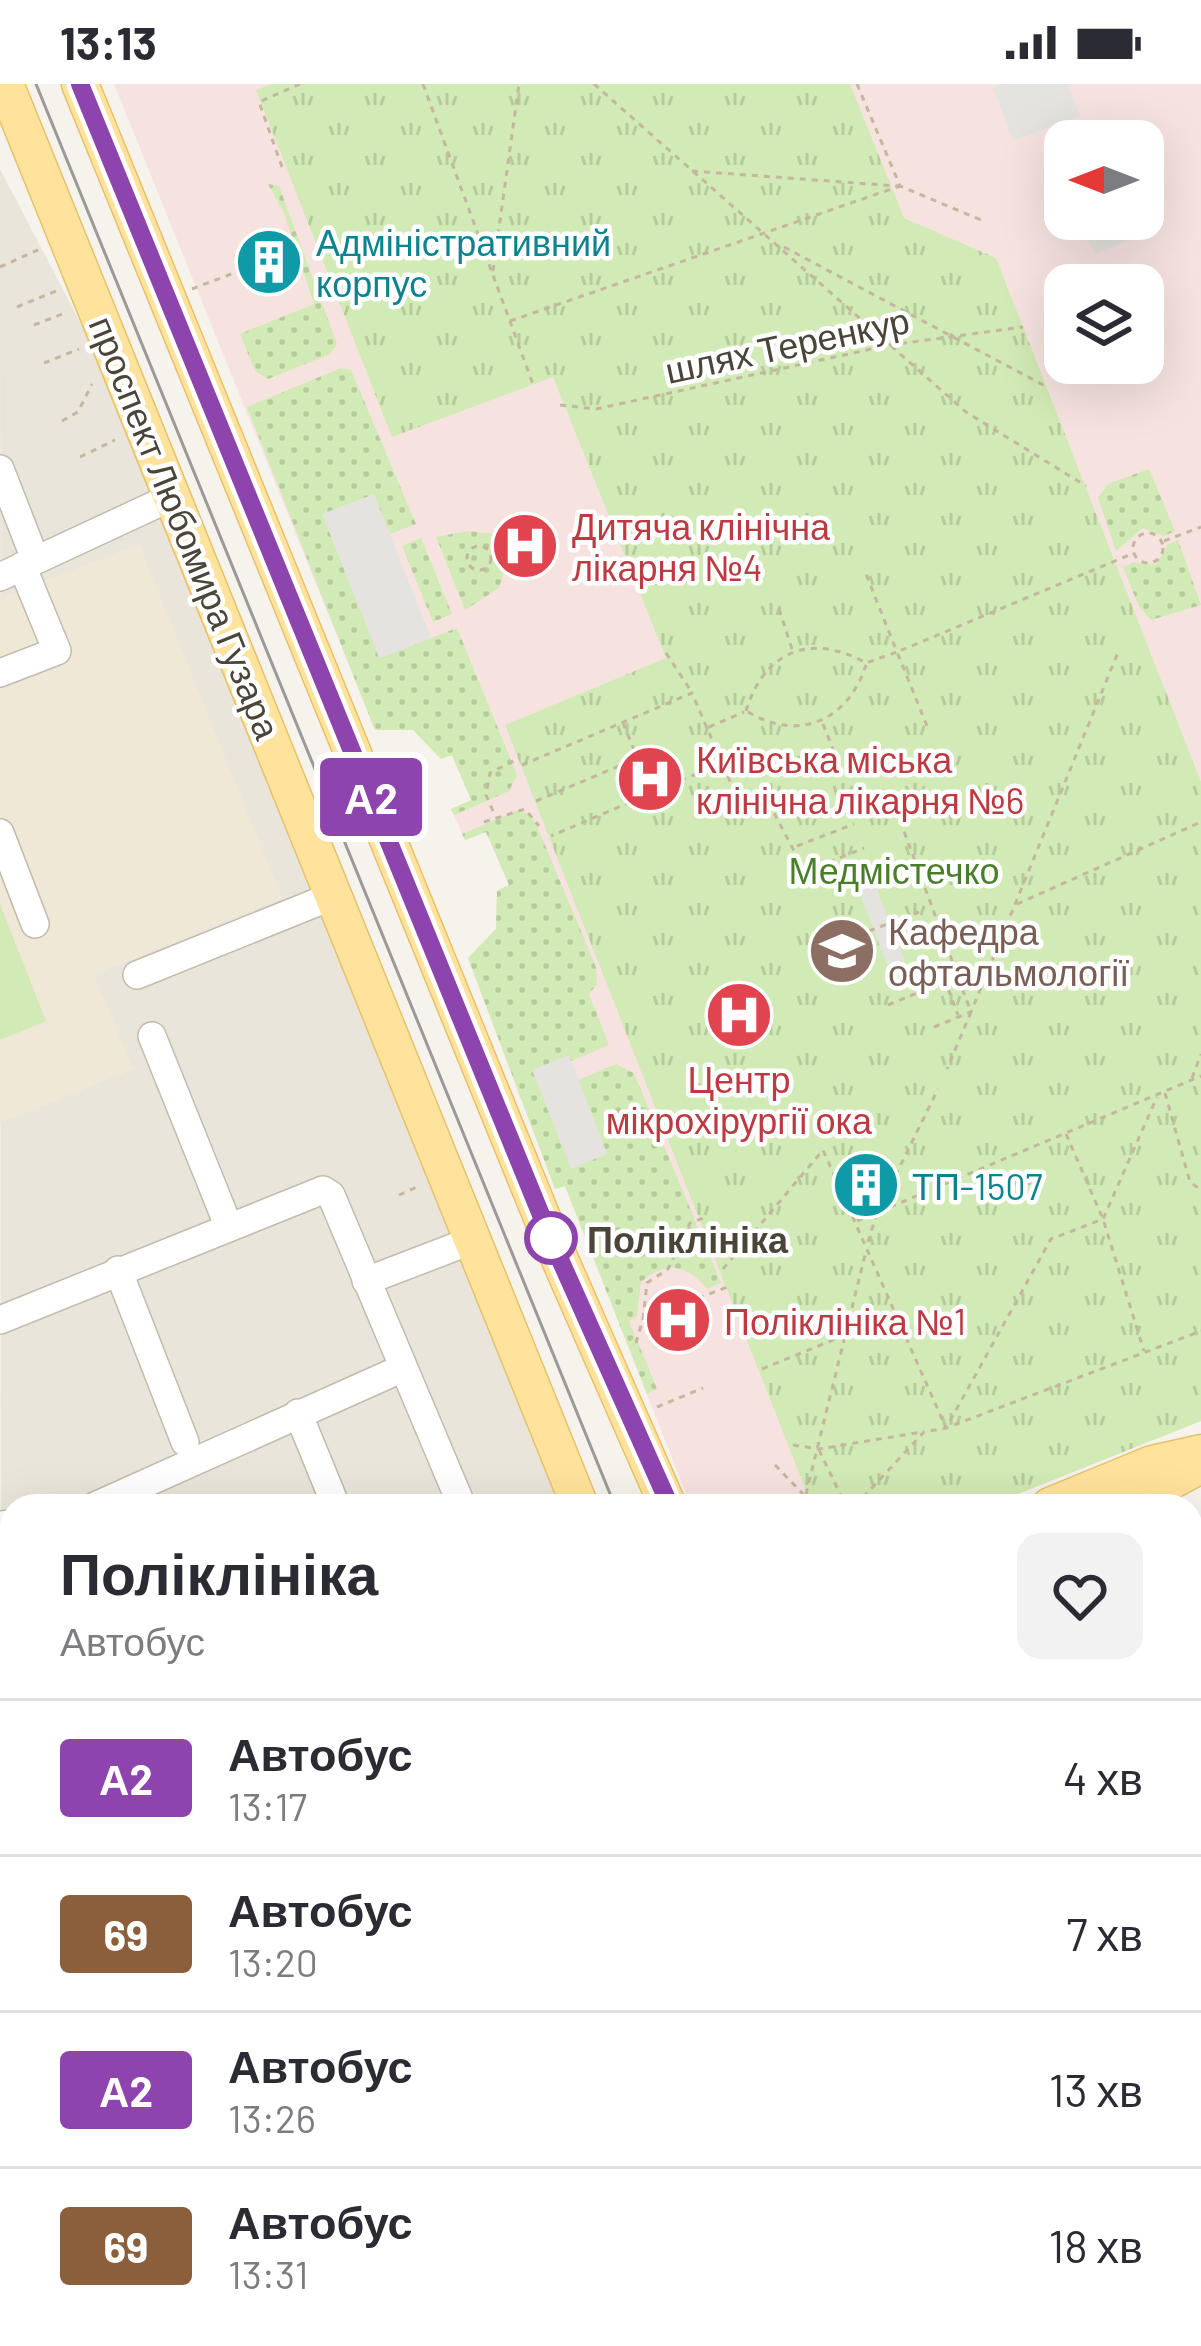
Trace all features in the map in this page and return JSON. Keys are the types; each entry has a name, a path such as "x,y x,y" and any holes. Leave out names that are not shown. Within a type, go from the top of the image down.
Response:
{"main road":[{"name":"проспект Любомира Гузара","path":"4,84 575,1494"},
{"name":"проспект Любомира Гузара","path":"80,84 542,1216 663,1494"},
{"path":"1079,1494 1152,1464 1201,1453"},
{"path":"1147,1494 1201,1465"}],"street":[{"path":"0,469 17,557 57,651 0,673"},
{"path":"17,557 174,496"},
{"path":"0,833 35,924"},
{"path":"136,976 334,895"},
{"path":"152,1036 228,1225"},
{"path":"0,1320 323,1190 331,1196 457,1494"},
{"path":"366,1282 473,1240"},
{"path":"118,1270 185,1442"},
{"path":"120,1494 403,1368"},
{"path":"298,1413 331,1494"}],"path":[{"path":"282,167 259,103 300,84"},
{"path":"423,84 534,387"},
{"path":"492,273 519,84"},
{"path":"594,84 777,243 945,338 1047,388"},
{"path":"857,84 900,186"},
{"path":"692,171 900,186 981,220"},
{"path":"510,321 900,186"},
{"path":"777,243 966,412 1086,486"},
{"path":"0,267 40,250"},
{"path":"189,290 247,268"},
{"path":"16,307 56,291"},
{"path":"34,325 65,314"},
{"name":"шлях Теренкур","path":"560,405 596,409 890,345 1023,327"},
{"path":"44,363 79,349"},
{"path":"62,421 78,412 92,384"},
{"path":"80,457 115,440"},
{"path":"1162,542 1201,527"},
{"path":"707,728 746,711 766,670 792,651 822,646 866,663 1134,553 1142,534 1154,534 1162,542"},
{"path":"1134,553 1146,562 1156,560 1162,542"},
{"path":"490,554 483,569 468,563 473,547 490,554 508,548"},
{"path":"866,574 927,726"},
{"path":"778,608 792,651"},
{"path":"947,1070 1119,650"},
{"path":"666,653 692,693 739,802"},
{"path":"746,711 768,724 792,728 823,722 852,698 866,663"},
{"path":"493,811 486,795 490,773 692,693"},
{"path":"623,722 652,793"},
{"path":"823,722 838,762"},
{"path":"536,800 638,758"},
{"path":"551,836 722,764"},
{"path":"764,792 776,824 788,830 802,866"},
{"path":"875,815 896,807 971,1012"},
{"path":"484,822 525,808 539,826"},
{"path":"1016,904 1201,822"},
{"path":"795,847 854,824"},
{"path":"829,862 864,848"},
{"path":"869,931 919,912"},
{"path":"948,989 959,1017"},
{"path":"888,1005 920,992"},
{"path":"934,1027 971,1012"},
{"path":"1191,1080 1201,1054"},
{"path":"856,1222 1201,1076"},
{"path":"807,1494 877,1213 938,1090"},
{"path":"1164,1091 1190,1182 1201,1190"},
{"path":"946,1428 1051,1239 1103,1219 1157,1097"},
{"path":"1065,1133 1103,1219 1144,1353"},
{"path":"723,1269 823,1150 946,1428"},
{"path":"399,1195 423,1184"},
{"path":"636,1343 647,1283 668,1269 690,1223 704,1218"},
{"path":"643,1318 730,1286"},
{"path":"762,1369 897,1313"},
{"path":"793,1445 818,1448 946,1428 1201,1331"},
{"path":"653,1409 703,1388"},
{"path":"866,1494 924,1432"},
{"path":"818,1448 840,1494"},
{"path":"775,1465 803,1494"}],"shaded area":[{"name":"Медмістечко","path":"114,84 1201,84 1201,1421 1018,1494 686,1494 565,1186 555,1189 468,958 496,929 497,891 509,884 486,832 465,840 451,809 471,800 452,755 441,759 413,730 375,730"},
{"path":"1068,84 1080,116 1044,120 1044,129 1013,141 993,88"},
{"path":"0,169 173,500 572,1494 1,1494"},
{"path":"1089,240 1130,240 1094,254"},
{"path":"374,494 431,638 379,658 322,514"},
{"path":"139,544 282,898 94,975 133,1069 0,1123 0,599"},
{"path":"874,882 905,960 888,967 858,889"},
{"path":"569,1055 607,1154 571,1169 532,1070"}],"green space":[{"name":"Медмістечко","path":"271,84 850,84 904,218 996,258 1201,782 1201,1421 1018,1494 807,1494 505,725 666,658 553,377 392,437 256,90"},
{"path":"268,184 279,186 337,344 330,354 268,379 255,371 240,334 314,304 284,213"},
{"path":"341,368 351,370 416,524 390,534 373,494 379,658 457,628 517,775 509,791 454,815 451,809 471,800 452,755 441,759 413,730 375,730 247,407"},
{"path":"1149,469 1175,531 1164,536 1143,528 1116,551 1098,498 1108,484"},
{"path":"468,531 495,534 507,560 499,588 465,610 436,537"},
{"path":"421,538 452,614 433,622 402,546"},
{"path":"1178,540 1201,605 1151,620 1139,607 1123,567 1133,562 1156,565 1167,545"},
{"path":"519,810 533,817 596,967 597,984 589,994 609,1045 571,1061 569,1056 571,1168 607,1154 578,1080 616,1064 634,1073 721,1283 707,1289 692,1274 676,1268 658,1271 641,1282 637,1316 629,1321 657,1389 647,1394 565,1186 555,1189 468,958 496,929 497,891 509,885 486,832 465,840 462,834"},
{"path":"0,904 46,1021 0,1040"}],"tram line":[{"path":"36,84 610,1494"}],"bus line":[{"name":"А2","path":"80,84 550,1237 664,1494"}],"place":[{"name":"Адміністративний корпус","path":"269,262"},
{"name":"Дитяча клінічна лікарня №4","path":"525,546"},
{"name":"Київська міська клінічна лікарня №6","path":"650,779"},
{"name":"Кафедра офтальмології","path":"842,951"},
{"name":"Центр мікрохірургії ока","path":"739,1015"},
{"name":"ТП-1507","path":"866,1185"},
{"name":"Поліклініка","path":"551,1238"},
{"name":"Поліклініка №1","path":"678,1320"}]}
